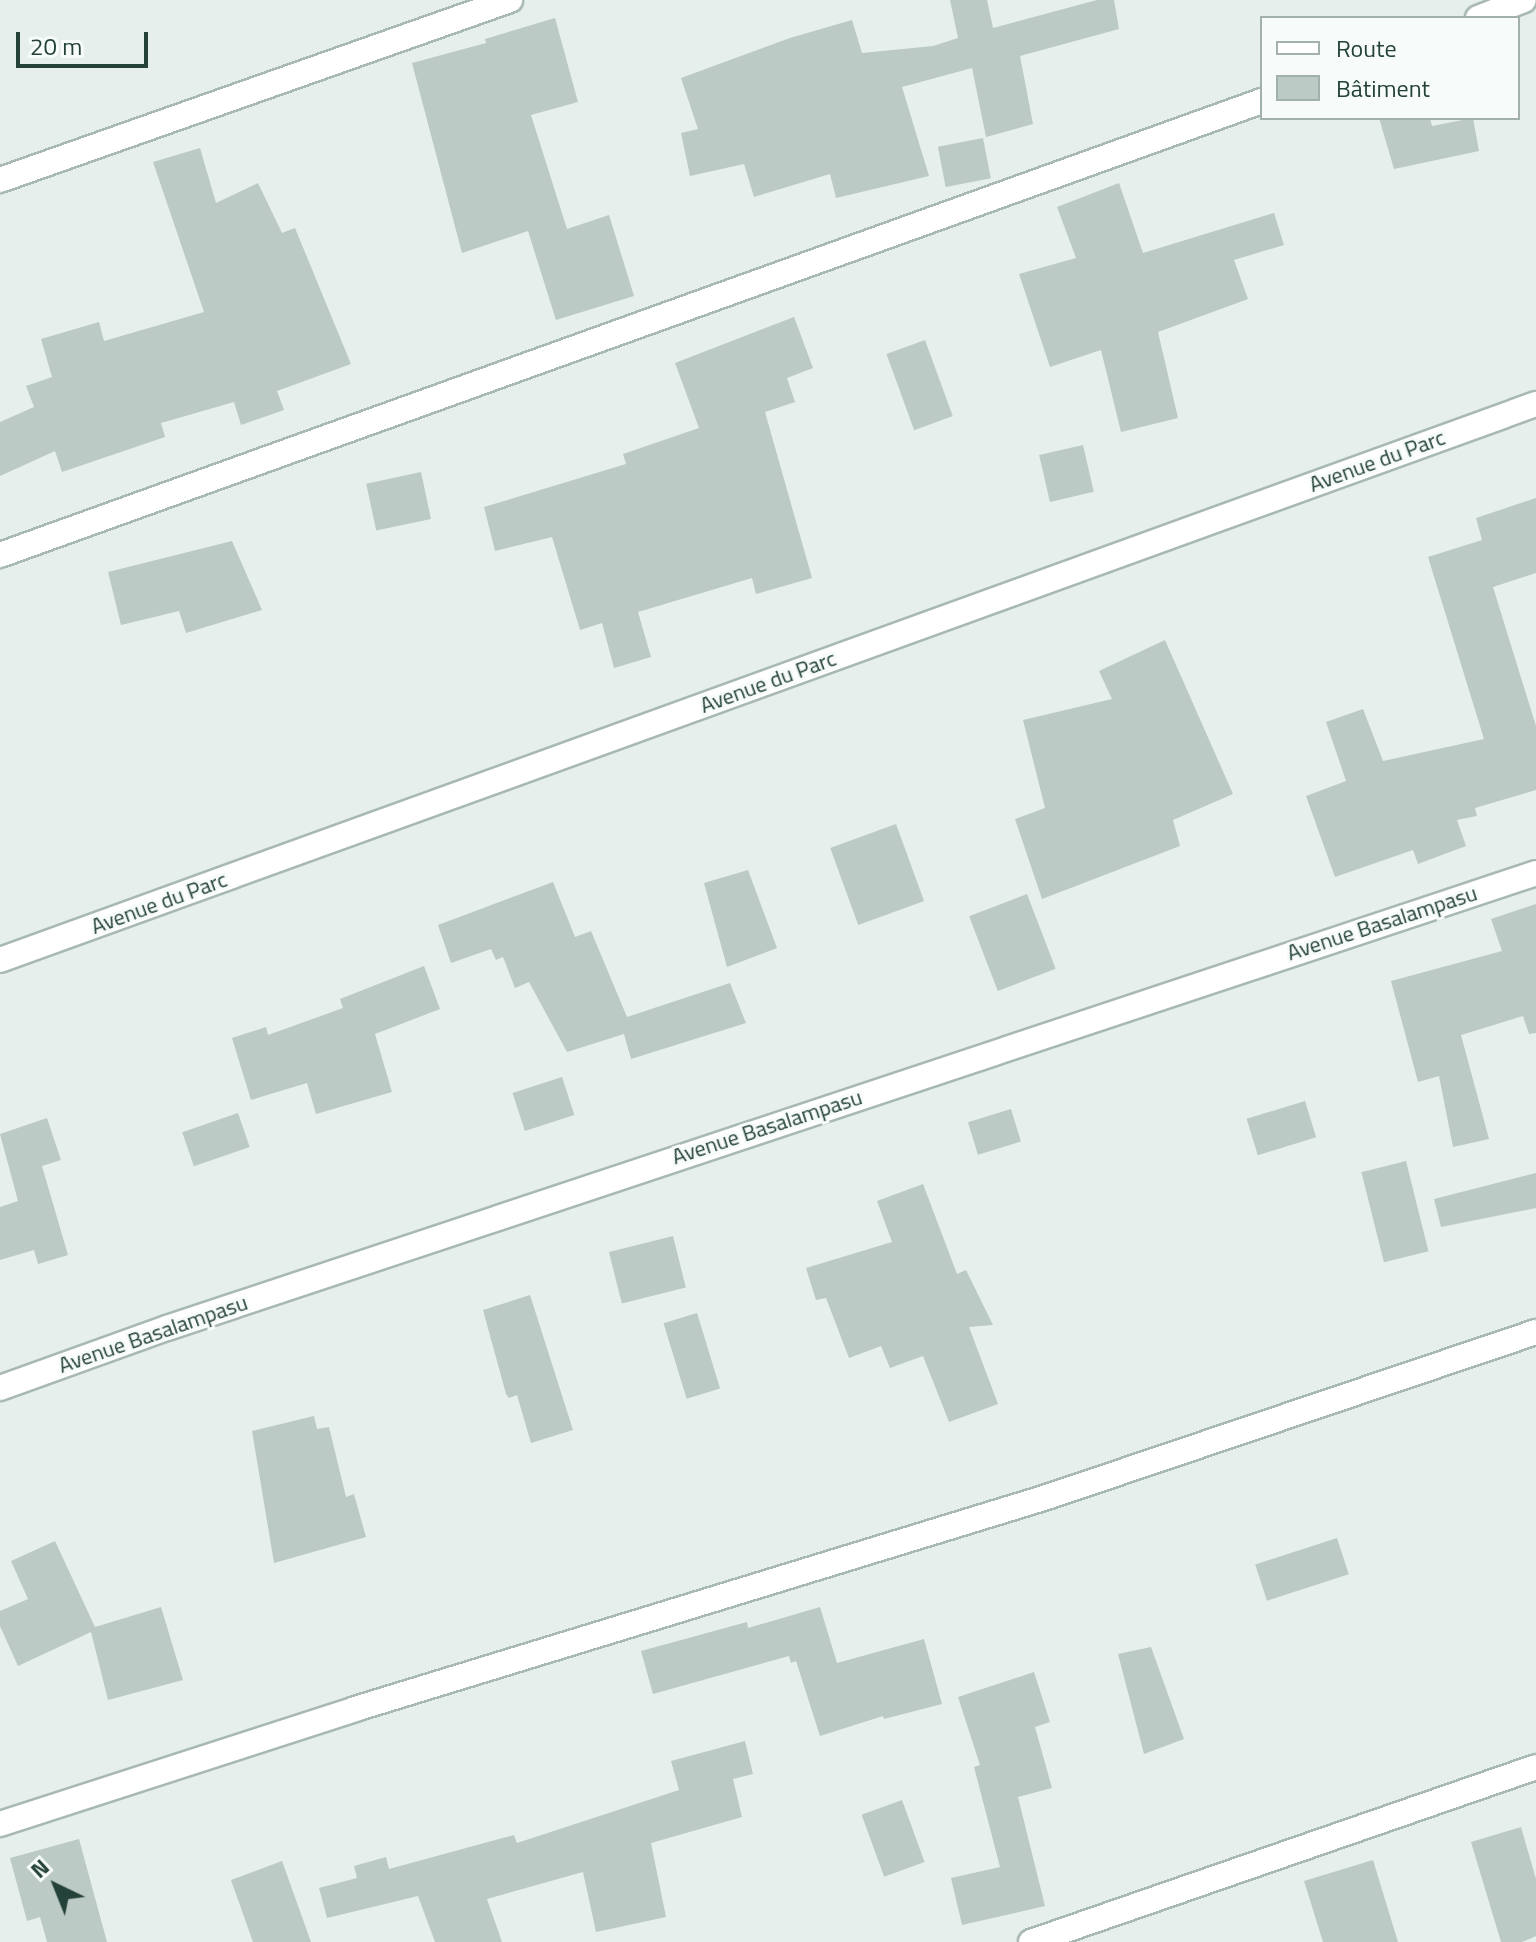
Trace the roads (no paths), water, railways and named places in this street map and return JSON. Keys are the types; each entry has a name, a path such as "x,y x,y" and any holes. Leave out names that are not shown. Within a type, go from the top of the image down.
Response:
{"street":[{"path":"0,180 510,0"},
{"path":"1483,16 1524,0"},
{"path":"0,555 1260,102"},
{"name":"Avenue du Parc","path":"0,960 1536,404"},
{"name":"Avenue Basalampasu","path":"0,1388 258,1297 1536,873"},
{"path":"0,1824 355,1709 1047,1497 1536,1332"},
{"path":"1031,1942 1536,1767"}]}
